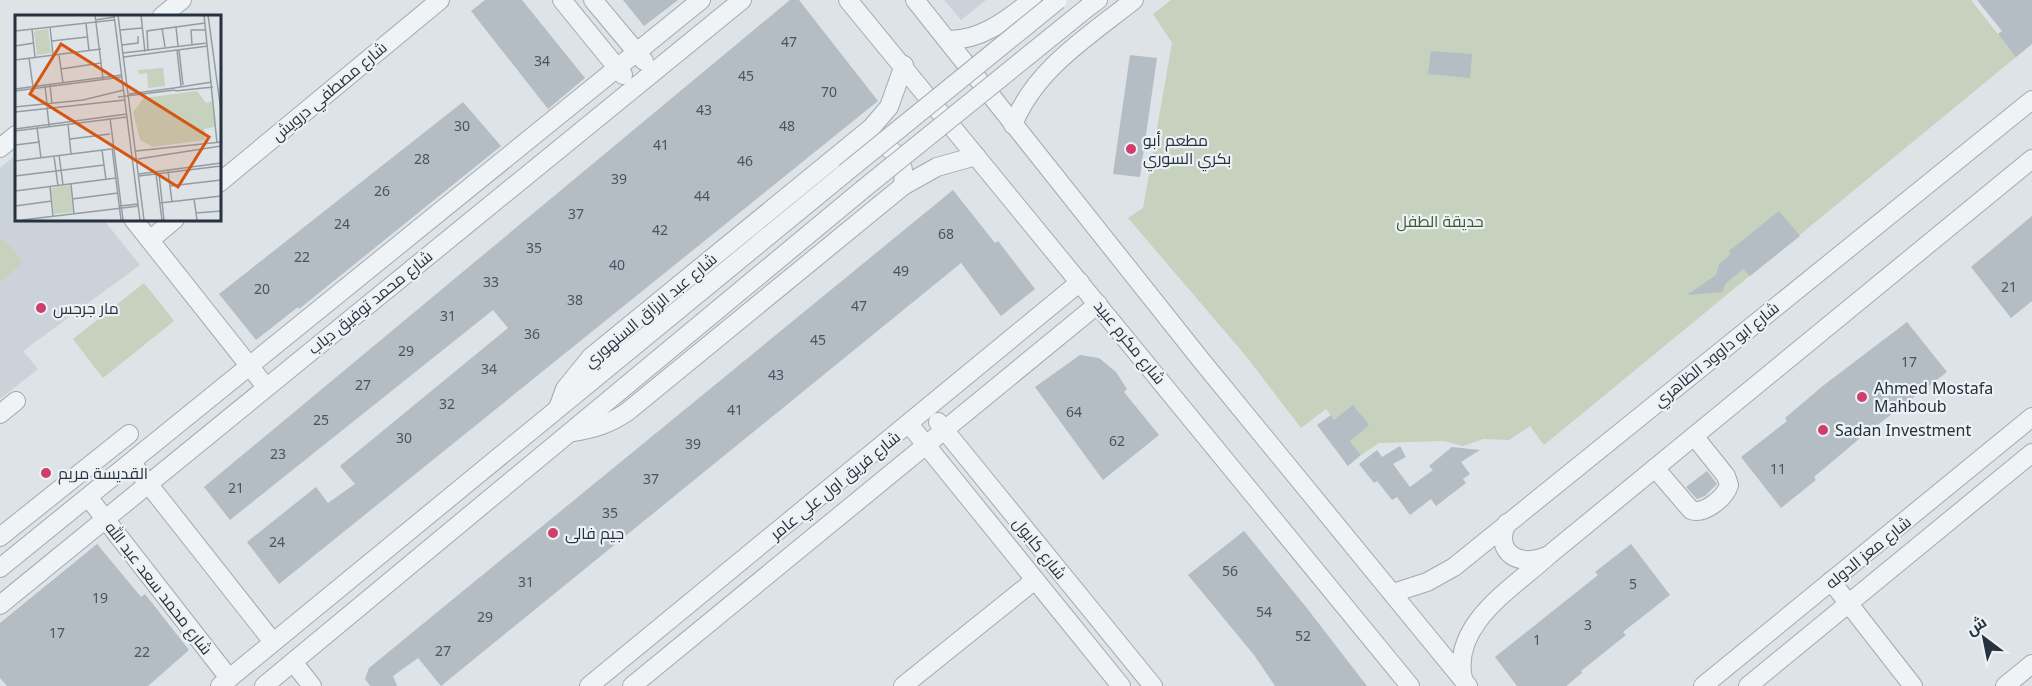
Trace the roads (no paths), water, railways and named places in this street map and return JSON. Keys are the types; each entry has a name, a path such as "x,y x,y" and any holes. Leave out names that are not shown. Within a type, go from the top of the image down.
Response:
{"street":[{"path":"163,15 182,0"},
{"name":"شارع مصطفي درويش","path":"220,182 440,0"},
{"path":"562,0 633,88"},
{"path":"593,0 652,72"},
{"name":"شارع محمد توفيق دياب","path":"0,568 701,0"},
{"name":"شارع محمد توفيق دياب","path":"0,605 742,0"},
{"name":"شارع مكرم عبيد","path":"848,0 904,65 1410,686"},
{"path":"915,0 1013,125 1465,683"},
{"path":"558,410 1058,0"},
{"path":"264,686 862,190 1098,0"},
{"path":"1013,125 1036,85 1070,52 1134,0"},
{"path":"947,40 958,40 984,33 1028,3"},
{"path":"1028,3 1025,22 1032,37 1045,48 1070,52"},
{"name":"شارع عبد الرزاق السنهوري","path":"225,682 558,410 565,389 591,357 862,136 889,106 904,65"},
{"name":"شارع ابو داوود الظاهري","path":"1393,593 1441,575 2032,100"},
{"path":"0,148 15,136"},
{"path":"862,136 883,143 897,153 904,169 903,186"},
{"path":"571,432 591,430 610,423 627,412 903,186 937,167 976,156"},
{"path":"1465,683 1461,653 1471,627 1549,555 2032,159"},
{"path":"134,220 266,387"},
{"path":"150,240 174,220"},
{"name":"شارع فريق اول علي عامر","path":"589,686 1080,282"},
{"name":"شارع فريق اول علي عامر","path":"632,686 1098,304"},
{"path":"0,414 16,401"},
{"name":"شارع كابول","path":"927,409 1153,686"},
{"name":"شارع معز الدوله","path":"1703,686 2032,417"},
{"name":"شارع كابول","path":"909,424 1122,686"},
{"path":"0,537 129,434"},
{"path":"1656,468 1691,510 1698,512 1705,510 1725,493 1729,485 1726,476 1694,436"},
{"name":"شارع معز الدوله","path":"1758,683 1849,603 2032,453"},
{"path":"131,462 273,642"},
{"name":"شارع محمد سعد عبد الله","path":"88,497 225,682"},
{"path":"1508,523 1504,530 1505,545 1514,557 1528,562 1549,555"},
{"path":"903,686 1035,580"},
{"path":"1831,581 1913,686"},
{"path":"1741,655 1758,683"},
{"path":"293,662 312,686"},
{"path":"2005,686 2032,664"}],"place":[{"name":"مطعم أبو بكري السوري","path":"1131,149"},
{"name":"مار جرجس","path":"41,308"},
{"name":"Ahmed Mostafa Mahboub","path":"1862,397"},
{"name":"Sadan Investment","path":"1823,430"},
{"name":"القديسة مريم","path":"46,473"},
{"name":"جيم فالى","path":"553,533"}],"park label":[{"name":"حديقة الطفل","path":"1440,221"}]}
